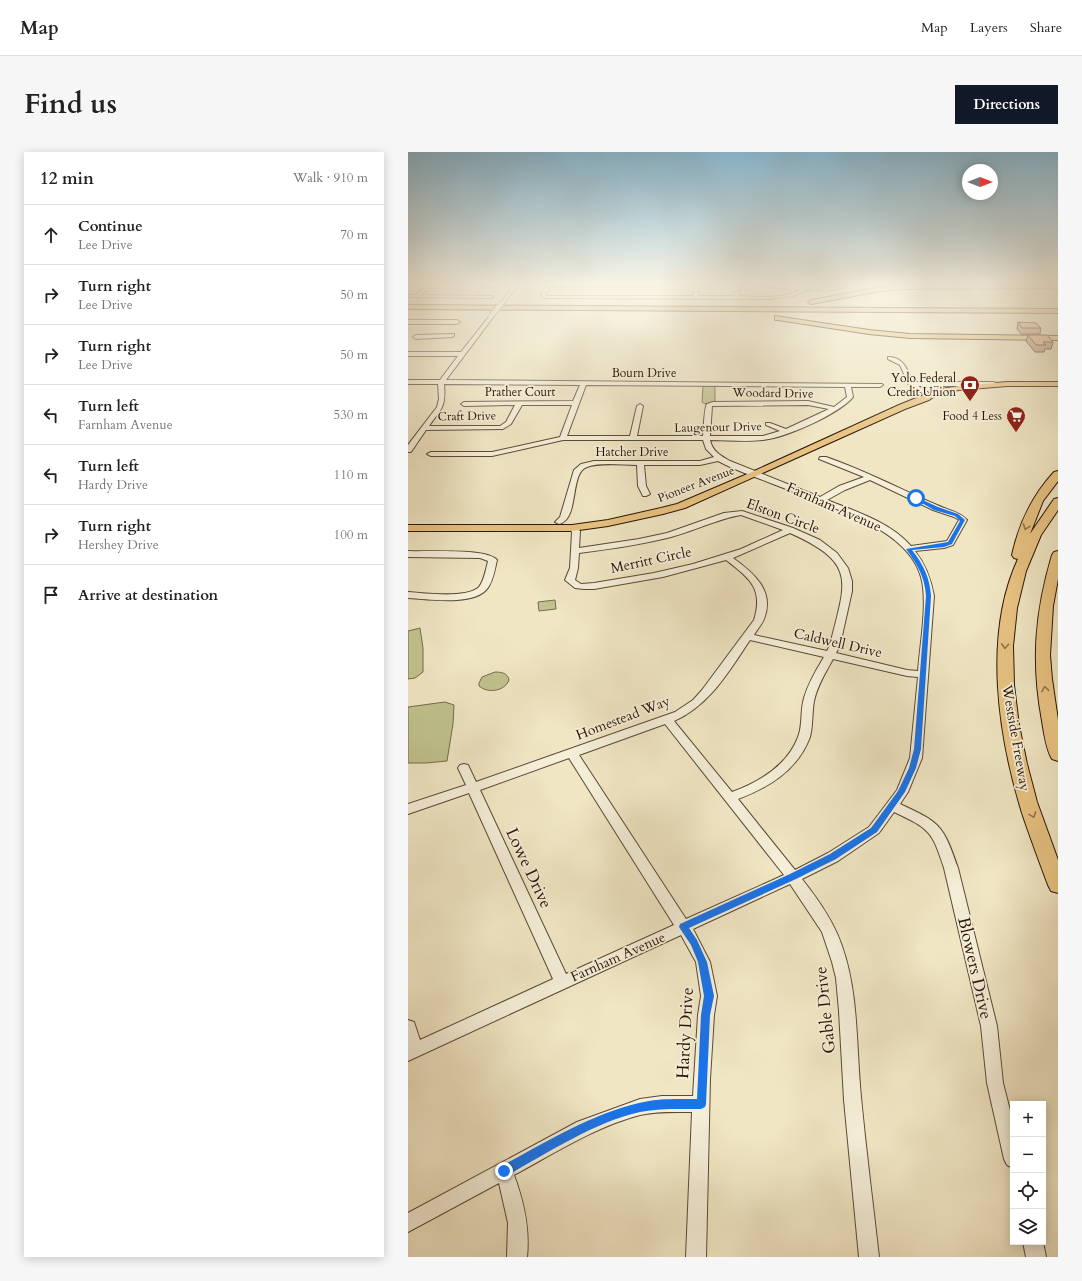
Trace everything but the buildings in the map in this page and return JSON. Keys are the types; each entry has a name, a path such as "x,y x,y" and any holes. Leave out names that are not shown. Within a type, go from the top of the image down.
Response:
{"highway":[{"path":"994,337 1058,337"},
{"path":"1029,337 1058,337"},
{"path":"1009,608 1020,545 1026,528 1033,510 1043,492 1058,474"},
{"name":"Westside Freeway","path":"1058,501 1041,526 1019,571 1009,608 1005,653 1006,678 1015,745 1028,803 1058,885"},
{"path":"1058,555 1056,567 1047,593 1042,645 1042,677 1058,755"}],"main road":[{"name":"Pioneer Avenue","path":"408,523 559,522 603,518 676,502 751,473 926,398 936,392 995,384 1056,386"},
{"name":"Pioneer Avenue","path":"408,528 572,528 638,518 681,506 905,400 921,395 986,389 1056,386"},
{"path":"860,426 858,424 882,412 883,410"}],"street":[{"path":"416,337 414,339 437,337"},
{"path":"408,450 441,405 441,383 475,337"},
{"path":"408,354 462,354"},
{"path":"890,358 902,364 911,384 929,395"},
{"name":"Bourn Drive","path":"408,382 880,385"},
{"path":"563,438 583,384"},
{"path":"911,384 995,384"},
{"name":"Laugenour Drive","path":"431,454 492,454 563,438 763,438 786,431 836,409 844,404 850,397 848,385"},
{"name":"Woodard Drive","path":"707,438 709,405 720,402 800,403 815,404 836,409"},
{"name":"Craft Drive","path":"425,428 501,428 509,423 520,403"},
{"name":"Prather Court","path":"464,404 576,403"},
{"path":"633,438 640,406"},
{"path":"768,424 786,431"},
{"name":"Farnham Avenue","path":"412,1051 793,877 833,856 874,830 892,806 909,777 916,758 928,605 928,585 921,567 909,549 897,538 879,526 860,516 751,473 720,458 710,449 707,438"},
{"name":"Hatcher Drive","path":"559,522 564,518 577,469 581,466 594,463 700,464 720,458"},
{"path":"823,459 853,468 936,508 957,515 962,520 950,542 944,545 909,549"},
{"path":"640,463 642,486 646,494"},
{"path":"820,500 842,488 872,477"},
{"name":"Elston Circle","path":"576,551 631,543 669,535 733,513 749,515 803,535 828,549 840,562 846,574 847,590 835,645 831,656 816,681 809,699 804,737 795,753 780,772 755,788 730,797"},
{"name":"Merritt Circle","path":"572,528 576,531 576,551 574,568 570,580 574,585 583,587 663,574 727,557 764,543 790,530"},
{"path":"408,554 480,555 489,557 493,560 483,588 476,593 466,596 408,595"},
{"name":"Homestead Way","path":"408,809 473,788 667,719 687,709 703,695 759,620 763,610 764,601 756,581 727,557"},
{"name":"Caldwell Drive","path":"747,636 908,673 923,674"},
{"name":"Gable Drive","path":"667,719 793,877 822,918 835,945 842,971 869,1257"},
{"name":"Hardy Drive","path":"572,753 694,943 703,962 709,996 706,1015 701,1104 696,1257"},
{"name":"Lowe Drive","path":"464,768 562,982"},
{"name":"Blowers Drive","path":"892,806 925,822 937,833 945,850 951,868 989,1026 995,1083 1010,1146"},
{"path":"408,1027 412,1051"},
{"path":"408,1223 577,1131 640,1107 662,1104 701,1104"},
{"path":"504,1171 516,1204 520,1241 517,1257"},
{"path":"1033,1245 1036,1257"}],"green space":[{"path":"703,386 715,386 715,401 705,404 702,402"},
{"path":"555,600 556,609 539,611 538,602"},
{"path":"420,628 423,648 423,672 415,678 408,679 408,631"},
{"path":"495,672 504,673 507,676 509,680 504,687 491,691 479,686 482,677"},
{"path":"445,702 454,705 453,724 447,761 408,763 408,707"}],"place":[{"name":"Yolo Federal Credit Union","path":"970,402"},
{"name":"Food 4 Less","path":"1016,433"}],"route":[{"path":"504,1171 577,1131 622,1113 640,1107 662,1104 701,1104 706,1015 709,996 703,962 694,943 683,927 793,877 833,856 874,830 902,792 916,758 928,596 928,585 924,573 918,560 909,549 944,545 950,542 962,524 962,520 957,515 936,508 916,498"}]}
